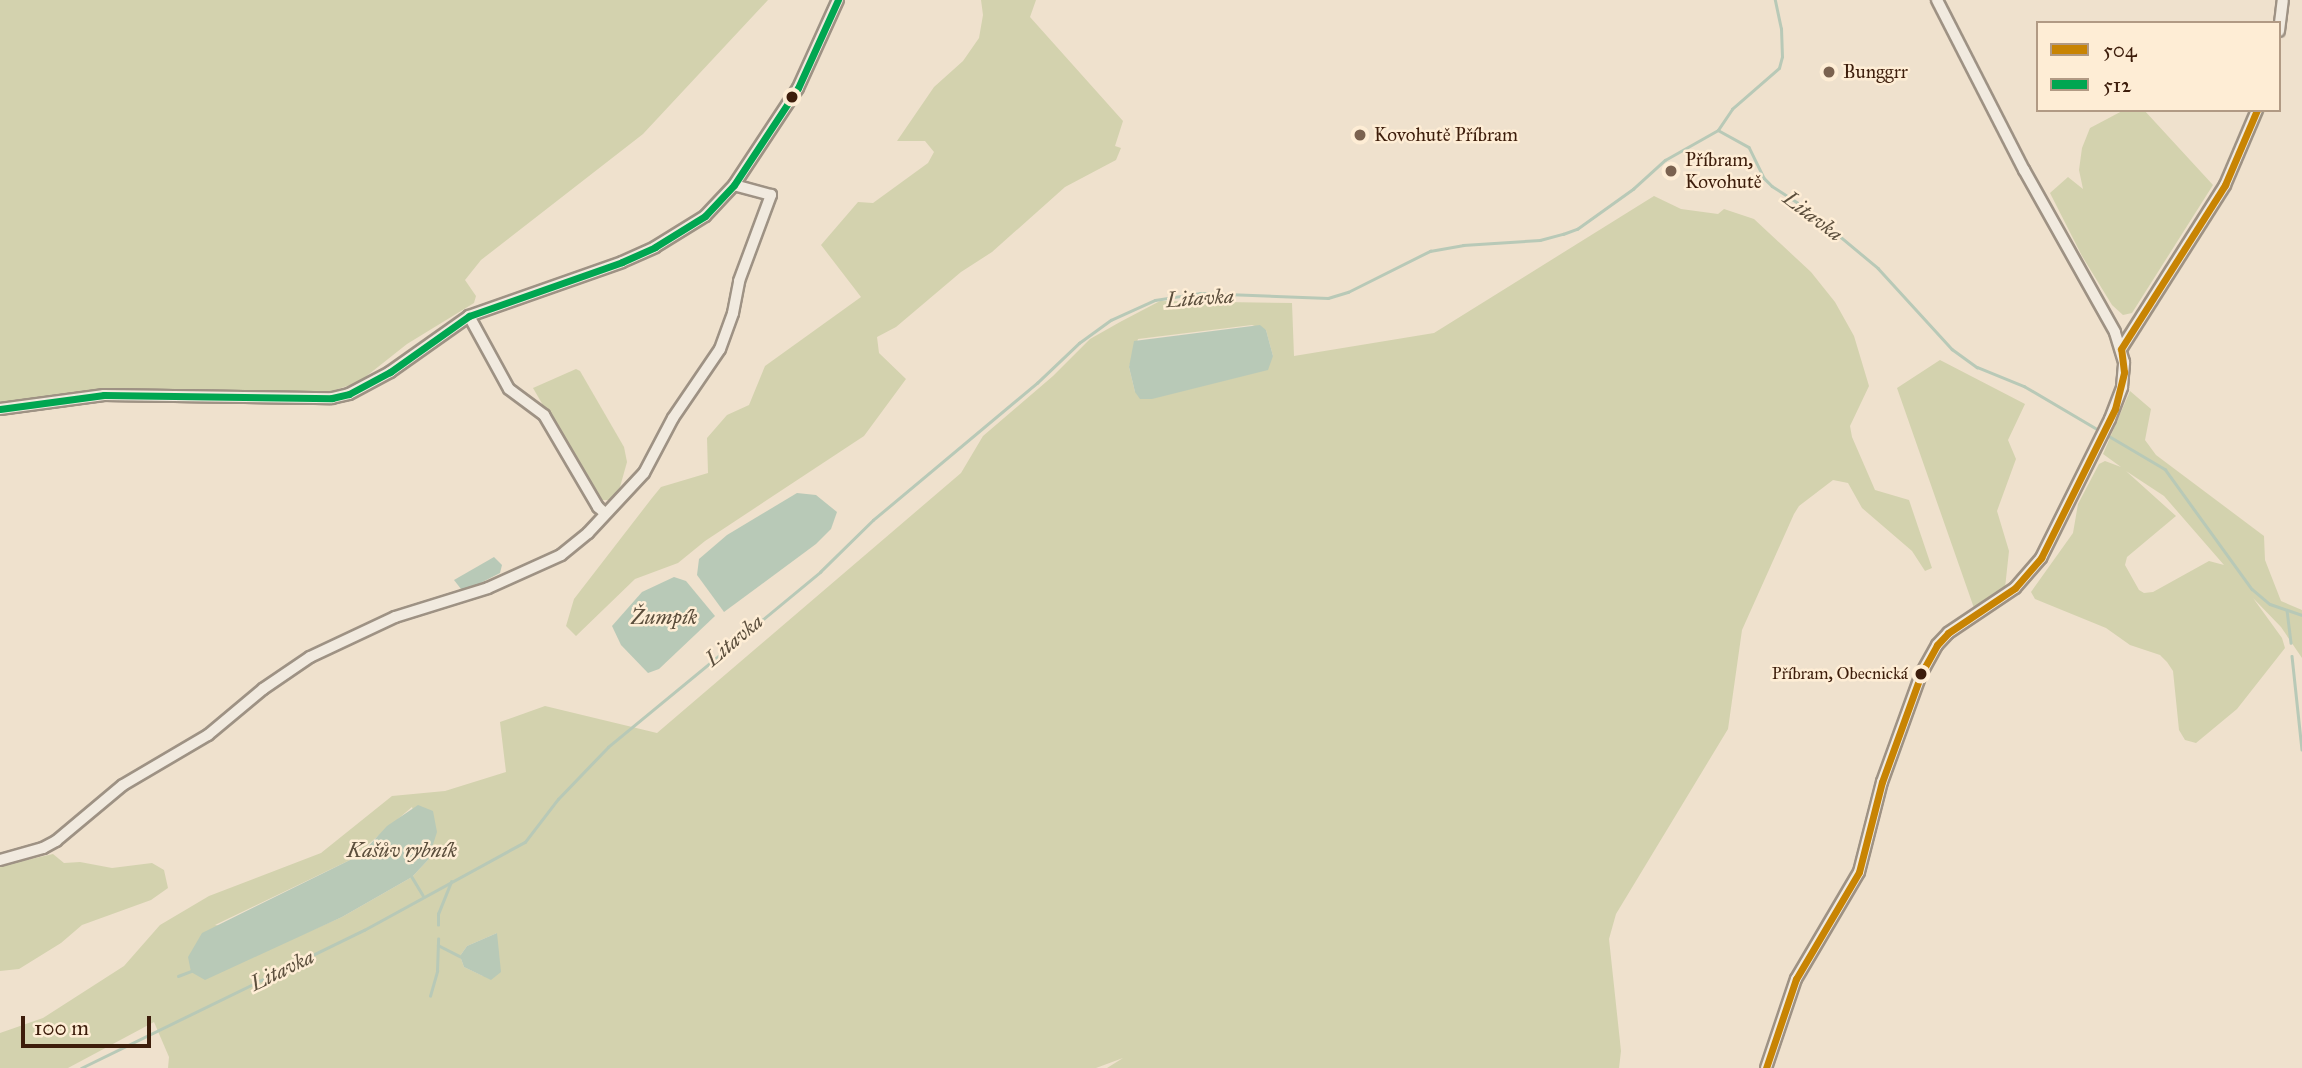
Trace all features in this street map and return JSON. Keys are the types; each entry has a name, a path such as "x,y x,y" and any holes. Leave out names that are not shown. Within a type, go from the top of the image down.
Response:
{"street":[{"path":"0,409 104,395 332,398 349,394 390,372 469,316 622,262 655,247 705,216 734,185 798,88 838,0"},
{"path":"1766,1068 1796,979 1859,872 1889,761 1932,654 1948,633 2001,599 2030,574 2041,558 2097,446 2122,387 2122,349 2108,319 2024,170 1937,0"},
{"path":"2280,21 2283,0"},
{"path":"2122,349 2225,185 2256,112"},
{"path":"0,860 43,848 56,841 123,785 208,735 262,689 310,657 394,617 488,588 561,555 588,533 644,473 673,418 720,349 733,313 739,281 771,195 734,185"},
{"path":"469,316 509,389 544,415 598,507 605,513"}],"shaded area":[{"path":"0,0 768,0 643,134 481,260 465,280 476,296 474,303 407,344 359,382 332,391 306,393 107,389 0,402"},
{"path":"981,0 1036,0 1030,17 1123,121 1115,146 1121,148 1116,160 1065,187 992,252 961,272 896,327 877,337 879,353 906,379 864,436 705,541 678,563 635,579 576,636 566,626 574,599 661,487 708,473 707,438 727,415 749,405 765,366 861,297 821,245 858,202 873,203 928,163 934,152 925,141 897,141 934,87 963,61 979,38 983,15"},
{"path":"2120,112 2146,112 2213,185 2132,313 2123,315 2112,305 2082,256 2050,193 2068,177 2083,189 2079,170 2082,148 2090,128"},
{"path":"1654,196 1681,209 1718,214 1724,209 1754,219 1811,272 1835,302 1854,336 1869,386 1850,426 1852,437 1875,490 1909,500 1932,568 1925,571 1912,551 1862,508 1848,483 1833,480 1799,506 1742,630 1728,729 1616,914 1609,939 1621,1051 1619,1068 1107,1068 1123,1058 1096,1068 168,1068 169,1057 154,1022 68,1068 0,1068 0,1033 43,1018 124,966 160,925 209,896 321,853 392,796 445,791 506,772 500,722 545,706 657,733 961,473 983,436 1053,376 1090,339 1160,301 1292,303 1294,356 1434,333","holes":["1252,325 1266,330 1273,356 1135,392 1129,367 1138,339","412,807 428,860 412,877 342,917 290,940 215,925 350,860","497,933 483,976 464,967 460,956 467,946"]},
{"path":"1940,360 2025,404 2008,440 2016,459 1997,511 2009,551 2005,588 1974,608 1897,388"},
{"path":"576,369 580,371 624,447 627,462 620,487 612,500 598,500 533,388"},
{"path":"2130,391 2151,409 2145,440 2156,455 2264,536 2265,560 2281,601 2302,610 2302,658 2281,627 2253,598 2282,638 2285,648 2237,709 2196,743 2185,740 2179,730 2173,671 2160,655 2130,645 2106,628 2035,599 2031,592 2073,533 2078,504 2099,464 2105,461 2121,467 2103,454","holes":["2126,471 2164,496 2224,565 2209,561 2153,592 2144,593 2139,590 2125,565 2127,557 2176,516"]},
{"path":"53,854 64,863 80,862 112,868 152,863 164,870 168,888 151,900 82,925 61,943 19,969 0,971 0,866"}],"water":[{"path":"1260,325 1266,330 1273,356 1268,370 1152,399 1140,399 1135,392 1129,367 1134,341"},
{"path":"797,493 816,495 837,512 831,529 816,544 724,612 697,575 699,559 727,535"},
{"path":"494,557 502,565 500,573 465,591 454,580"},
{"name":"Žumpík","path":"674,577 686,581 715,616 659,669 648,673 621,645 612,626 642,592"},
{"name":"Kašův rybník","path":"418,805 433,811 437,832 428,860 412,877 342,917 205,980 191,972 188,957 202,933 350,860 363,852 387,826"},
{"path":"497,933 501,972 491,980 464,967 460,956 467,946"}],"waterway":[{"path":"1718,130 1732,109 1779,68 1782,57 1781,29 1775,0"},
{"name":"Litavka","path":"81,1068 364,930 525,842 558,799 608,747 820,572 873,520 1037,383 1079,343 1111,320 1155,300 1200,293 1328,298 1348,292 1430,251 1463,245 1540,240 1563,234 1577,229 1633,189 1665,160 1718,130 1749,147 1764,178 1772,186 1806,208 1878,268 1952,349 1977,367 2024,386 2165,469 2252,589 2270,604 2302,615"},
{"path":"2287,610 2291,643"},
{"path":"2292,656 2302,749"},
{"path":"412,877 423,895"},
{"path":"438,925 438,914 451,882"},
{"path":"430,996 437,971 438,939"},
{"path":"438,945 460,956"},
{"path":"178,976 191,971"}],"transit line":[{"name":"512","path":"0,409 104,395 332,398 349,394 390,372 469,316 622,262 655,247 705,216 734,185 798,88 838,0"},
{"name":"504","path":"1766,1068 1796,979 1859,872 1882,782 1921,674 1937,645 1948,633 2015,588 2041,558 2115,409 2124,372 2121,349 2225,185 2256,112"}],"place":[{"name":"Bunggrr","path":"1829,72"},
{"name":"Kovohutě Příbram","path":"1360,135"},
{"name":"Příbram, Kovohutě","path":"1671,171"},
{"name":"Příbram, Obecnická","path":"1921,674"}]}
